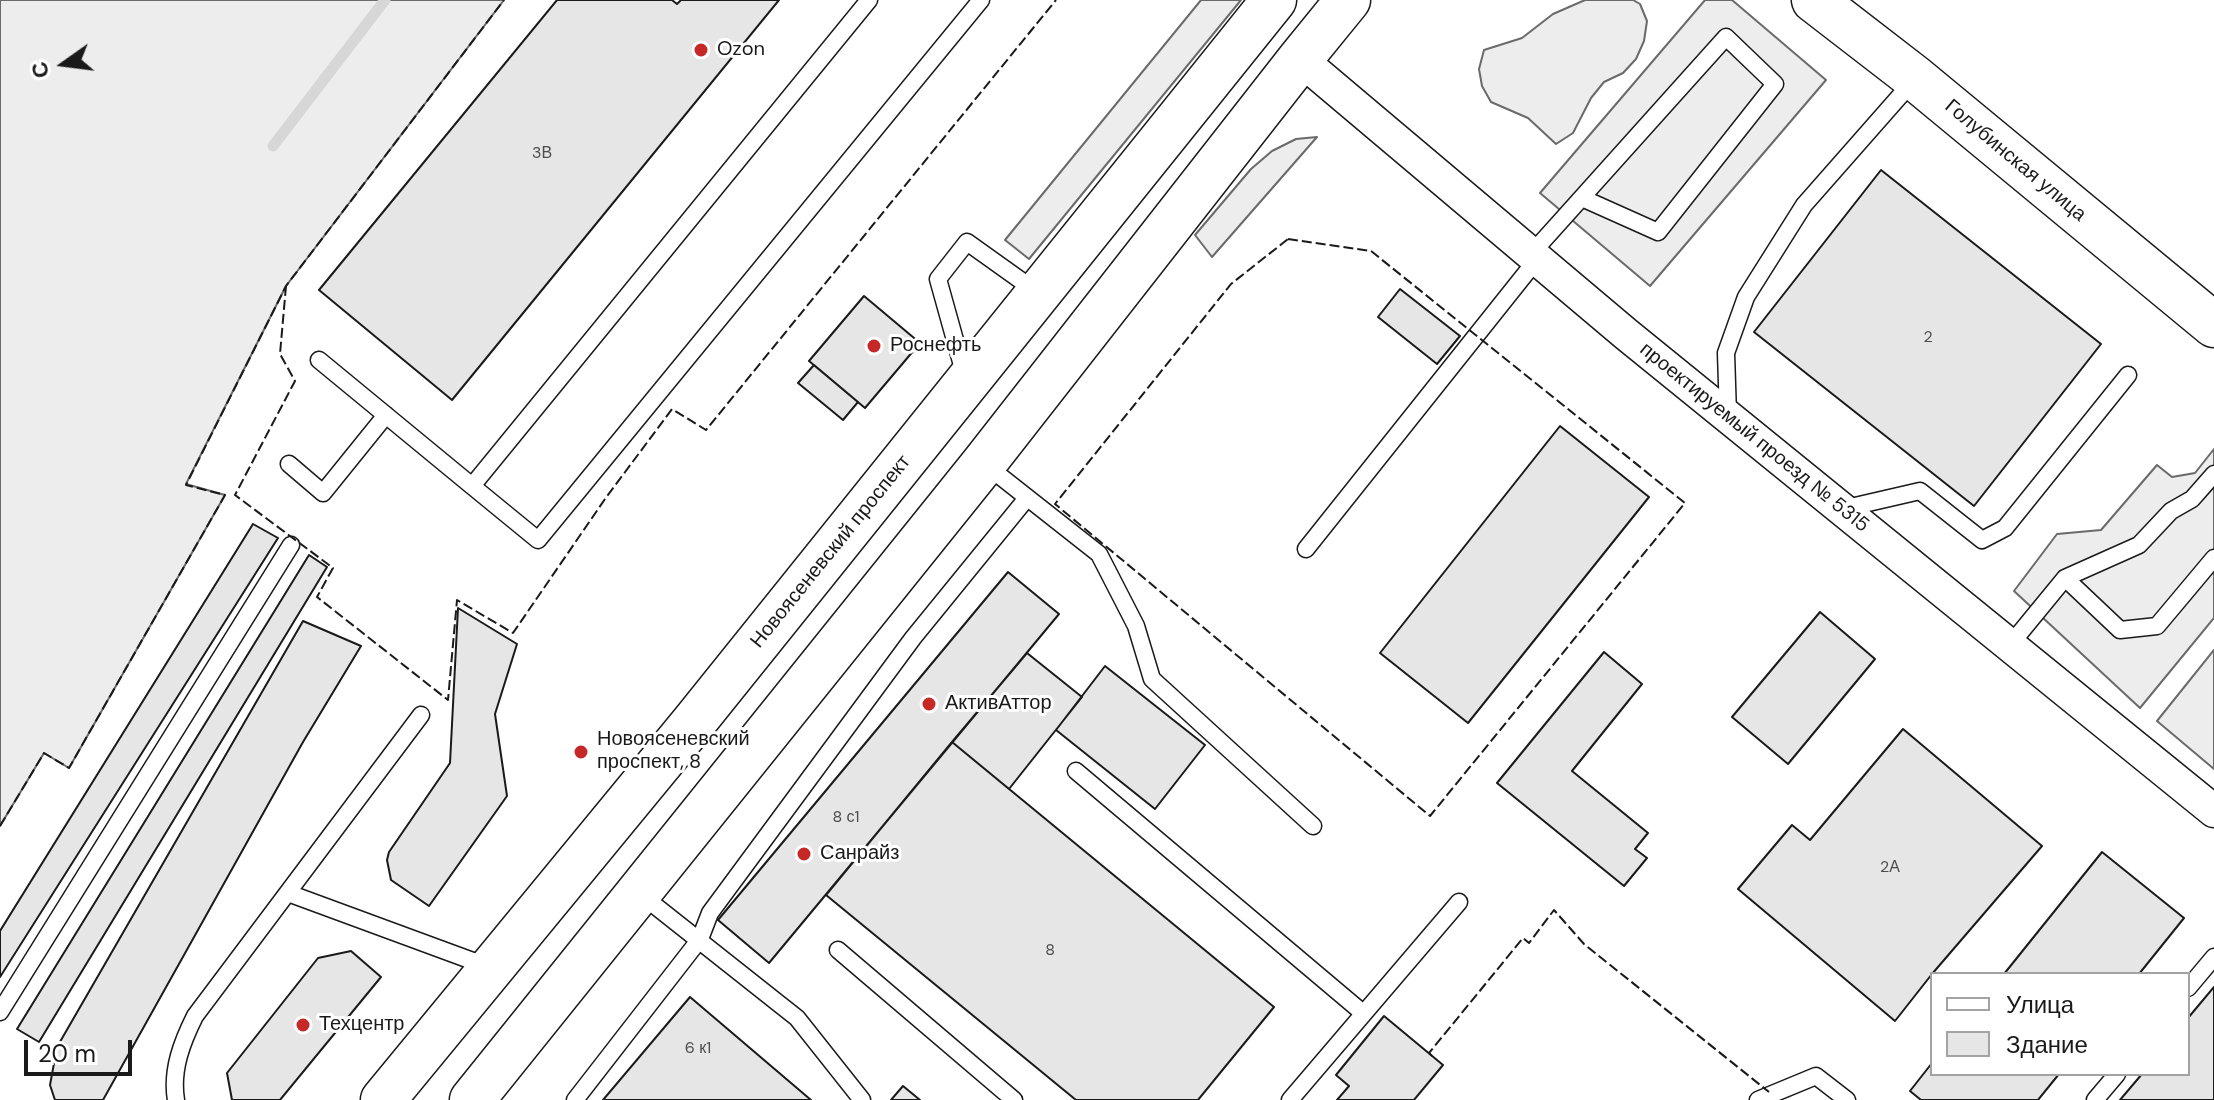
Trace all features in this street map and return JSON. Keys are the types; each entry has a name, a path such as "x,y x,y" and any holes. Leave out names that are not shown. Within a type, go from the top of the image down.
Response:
{"main road":[{"name":"Новоясеневский проспект","path":"383,1100 713,698 1274,0"},
{"path":"472,1100 984,463 1348,0"},
{"name":"Голубинская улица","path":"1814,0 1915,78 2214,325"}],"street":[{"name":"проектируемый проезд № 5315","path":"1300,59 1626,334 2214,811"}],"lane":[{"path":"472,486 869,0"},
{"path":"319,360 538,540 981,0"},
{"path":"1306,549 1535,255 1582,198 1726,37 1775,84 1658,232 1582,198"},
{"path":"1728,417 1726,353 1746,297 1804,205 1915,78"},
{"path":"966,382 938,279 967,242 1038,293"},
{"path":"1842,509 1920,491 1982,540 2005,528 2128,375"},
{"path":"289,464 323,493 386,415"},
{"path":"984,463 1099,554 1136,626 1152,679 1313,826"},
{"path":"2010,645 2065,578 2139,545 2171,511 2192,499 2214,474"},
{"path":"575,1100 700,939 710,913 913,638 1027,498"},
{"path":"0,1012 291,545"},
{"path":"2065,578 2120,630 2157,626 2214,558"},
{"path":"176,1100 176,1068 183,1040 195,1016 421,715"},
{"path":"1076,771 1363,1013"},
{"path":"638,892 797,1018 862,1100"},
{"path":"288,893 492,968"},
{"path":"1290,1100 1459,902"},
{"path":"838,950 1014,1100"},
{"path":"2190,986 2214,957"},
{"path":"1758,1100 1816,1076 1847,1100"},
{"path":"2095,1100 2115,1076"}],"shaded area":[{"path":"0,0 504,0 286,286 186,484 225,495 69,768 44,753 0,826"},
{"path":"1201,0 1241,0 1029,259 1005,240"},
{"path":"1585,0 1633,0 1640,4 1647,21 1644,41 1636,59 1623,73 1604,82 1591,98 1573,133 1556,144 1528,118 1491,102 1482,86 1479,69 1484,50 1522,38 1553,14"},
{"path":"1705,0 1732,0 1826,80 1650,286 1540,193"},
{"path":"1317,137 1212,257 1195,235 1251,169 1272,151 1296,139"},
{"path":"2214,449 2214,618 2140,708 2014,591 2057,534 2101,530 2157,465 2172,477 2195,473"},
{"path":"2214,650 2214,769 2157,721"}],"building":[{"path":"557,0 672,0 677,4 681,0 779,0 452,400 319,290"},
{"path":"1881,170 2101,344 1974,506 1754,332"},
{"path":"1400,289 1460,336 1437,364 1378,317"},
{"path":"864,296 920,343 865,408 809,361"},
{"path":"814,365 858,402 843,420 798,383"},
{"path":"1560,426 1649,497 1468,723 1380,653"},
{"path":"253,524 278,538 0,977 0,931"},
{"path":"309,555 327,567 39,1042 17,1029"},
{"path":"1008,572 1059,614 769,963 718,920"},
{"path":"458,608 517,644 495,714 507,796 429,906 391,880 387,860 389,852 450,763"},
{"path":"1820,612 1875,659 1788,764 1732,717"},
{"path":"303,621 361,646 303,742 103,1100 55,1100 50,1085 57,1047"},
{"path":"1604,652 1642,684 1572,771 1648,833 1635,849 1647,858 1624,886 1497,783"},
{"path":"1027,653 1082,697 1009,789 952,742"},
{"path":"1105,666 1205,745 1155,809 1056,730"},
{"path":"1903,729 2042,846 1934,972 1930,972 1930,977 1895,1021 1738,889 1792,825 1810,840"},
{"path":"952,742 1274,1007 1198,1100 1076,1100 826,895"},
{"path":"2102,852 2184,918 2141,972 2006,972"},
{"name":"Техцентр","path":"351,951 381,977 280,1100 232,1100 227,1073 318,958"},
{"path":"2214,987 2214,1100 2120,1100 2140,1076 2190,1076 2190,1016"},
{"path":"690,997 811,1100 603,1100"},
{"path":"1384,1016 1443,1065 1414,1100 1337,1100 1349,1086 1336,1075"},
{"path":"1930,1066 1930,1076 2057,1076 2038,1100 1921,1100 1910,1091"},
{"path":"903,1086 920,1100 891,1100"}],"waterway":[{"path":"273,146 385,0"}],"fence":[{"path":"0,826 44,753 69,768 225,495 186,485 286,286 504,0"},
{"path":"286,286 280,354 295,381 235,495 333,568 317,597 448,700 457,600 513,633 605,499 672,409 706,430 1056,0"},
{"path":"1288,239 1371,251 1685,503 1430,816 1055,504 1231,284 1288,239"},
{"path":"1432,1056 1429,1053 1523,938 1529,943 1554,910 1584,944 1769,1092"}],"place":[{"name":"Ozon","path":"701,50"},
{"name":"Роснефть","path":"874,346"},
{"name":"АктивАттор","path":"929,704"},
{"name":"Новоясеневский проспект, 8","path":"581,752"},
{"name":"Санрайз","path":"804,854"},
{"name":"Техцентр","path":"303,1025"}]}
